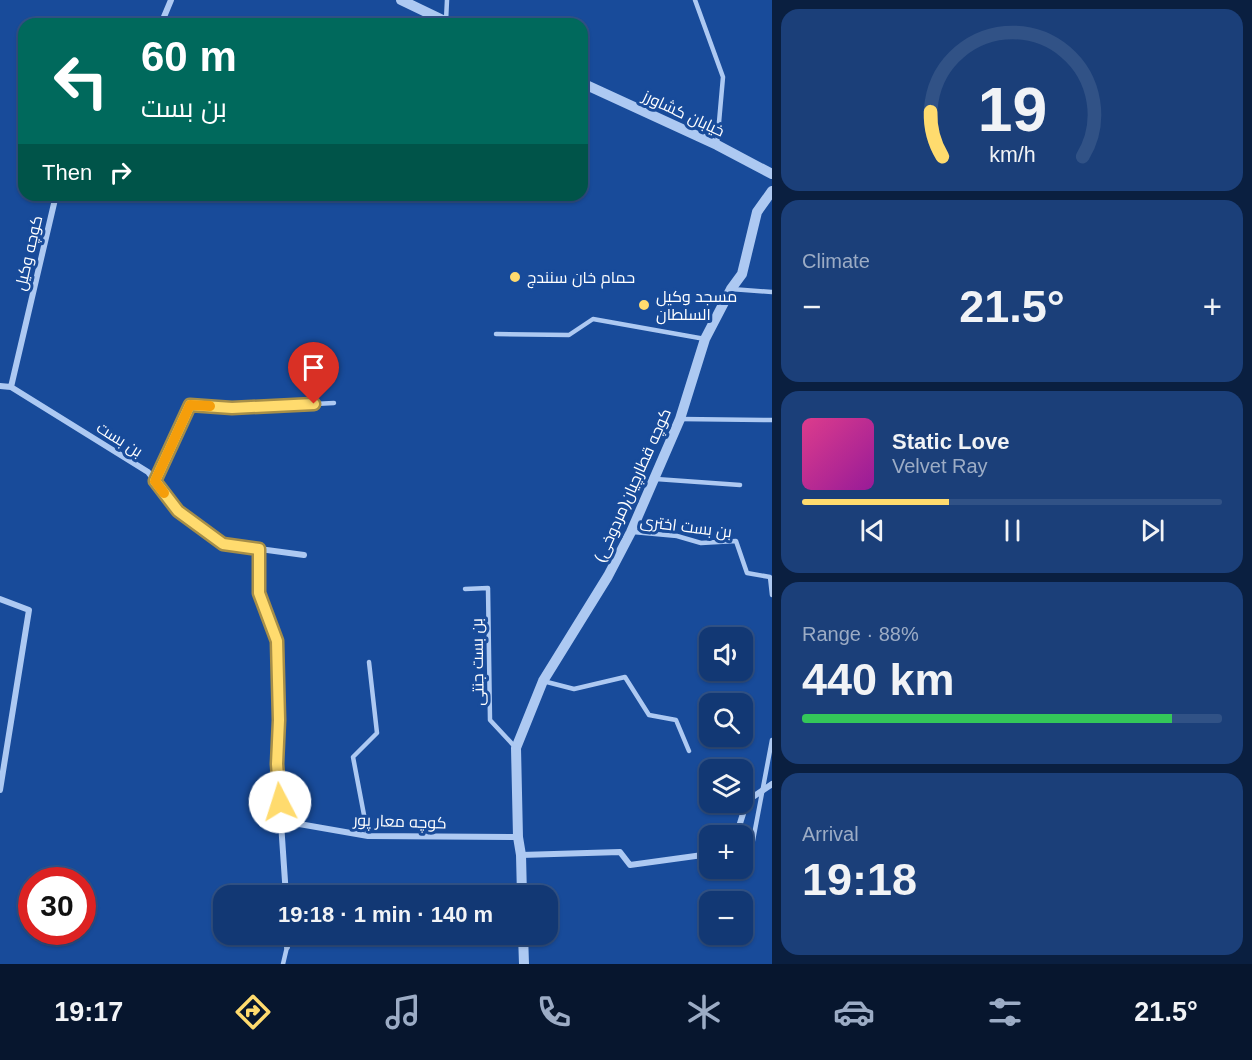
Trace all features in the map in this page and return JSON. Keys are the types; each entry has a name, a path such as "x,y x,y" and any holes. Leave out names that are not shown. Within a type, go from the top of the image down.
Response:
{"street":[{"path":"163,18 171,0"},
{"path":"401,0 438,18"},
{"name":"خیابان کشاورز","path":"588,86 717,145 772,174"},
{"name":"کوچه قطارچیان(مردوخی)","path":"522,885 516,748 543,681 608,576 631,532 680,419 705,339 731,289 742,274 757,212 772,191"},
{"name":"کوچه وکیل","path":"11,387 55,201"},
{"path":"0,386 11,387"},
{"name":"بن بست","path":"11,387 148,472 178,511 223,544 304,555"},
{"path":"259,549 259,593 277,641 279,720 277,764 285,885"},
{"path":"0,599 29,610 0,790"},
{"path":"739,825 747,801 772,784"},
{"name":"کوچه معار پور","path":"282,821 368,836 518,837"},
{"path":"521,855 620,852 630,865 699,856"},
{"path":"523,945 524,964"}],"lane":[{"path":"447,0 448,18"},
{"path":"695,0 723,77 717,145"},
{"path":"731,289 772,292"},
{"path":"496,334 569,335 593,319 705,339"},
{"path":"155,481 190,405 232,408 334,403"},
{"path":"680,419 772,420"},
{"path":"653,479 740,485"},
{"name":"بن بست اختری","path":"631,532 677,537 700,543 736,542 747,573 770,577 772,595"},
{"name":"بن بست جنتی","path":"465,589 488,588 490,720 516,748"},
{"path":"368,836 352,757 377,733 369,662"},
{"path":"543,681 574,689 625,677 649,715 676,720 688,751"},
{"path":"753,837 772,740"},
{"path":"283,964 287,947"}],"slow traffic":[{"path":"164,493 155,481 190,405 210,406"}],"place":[{"name":"حمام خان سنندج","path":"515,277"},
{"name":"مسجد وکیل السلطان","path":"644,305"}],"route":[{"path":"280,802 277,764 279,720 277,641 259,593 259,549 223,544 178,511 155,481 190,405 232,408 314,404"}]}
